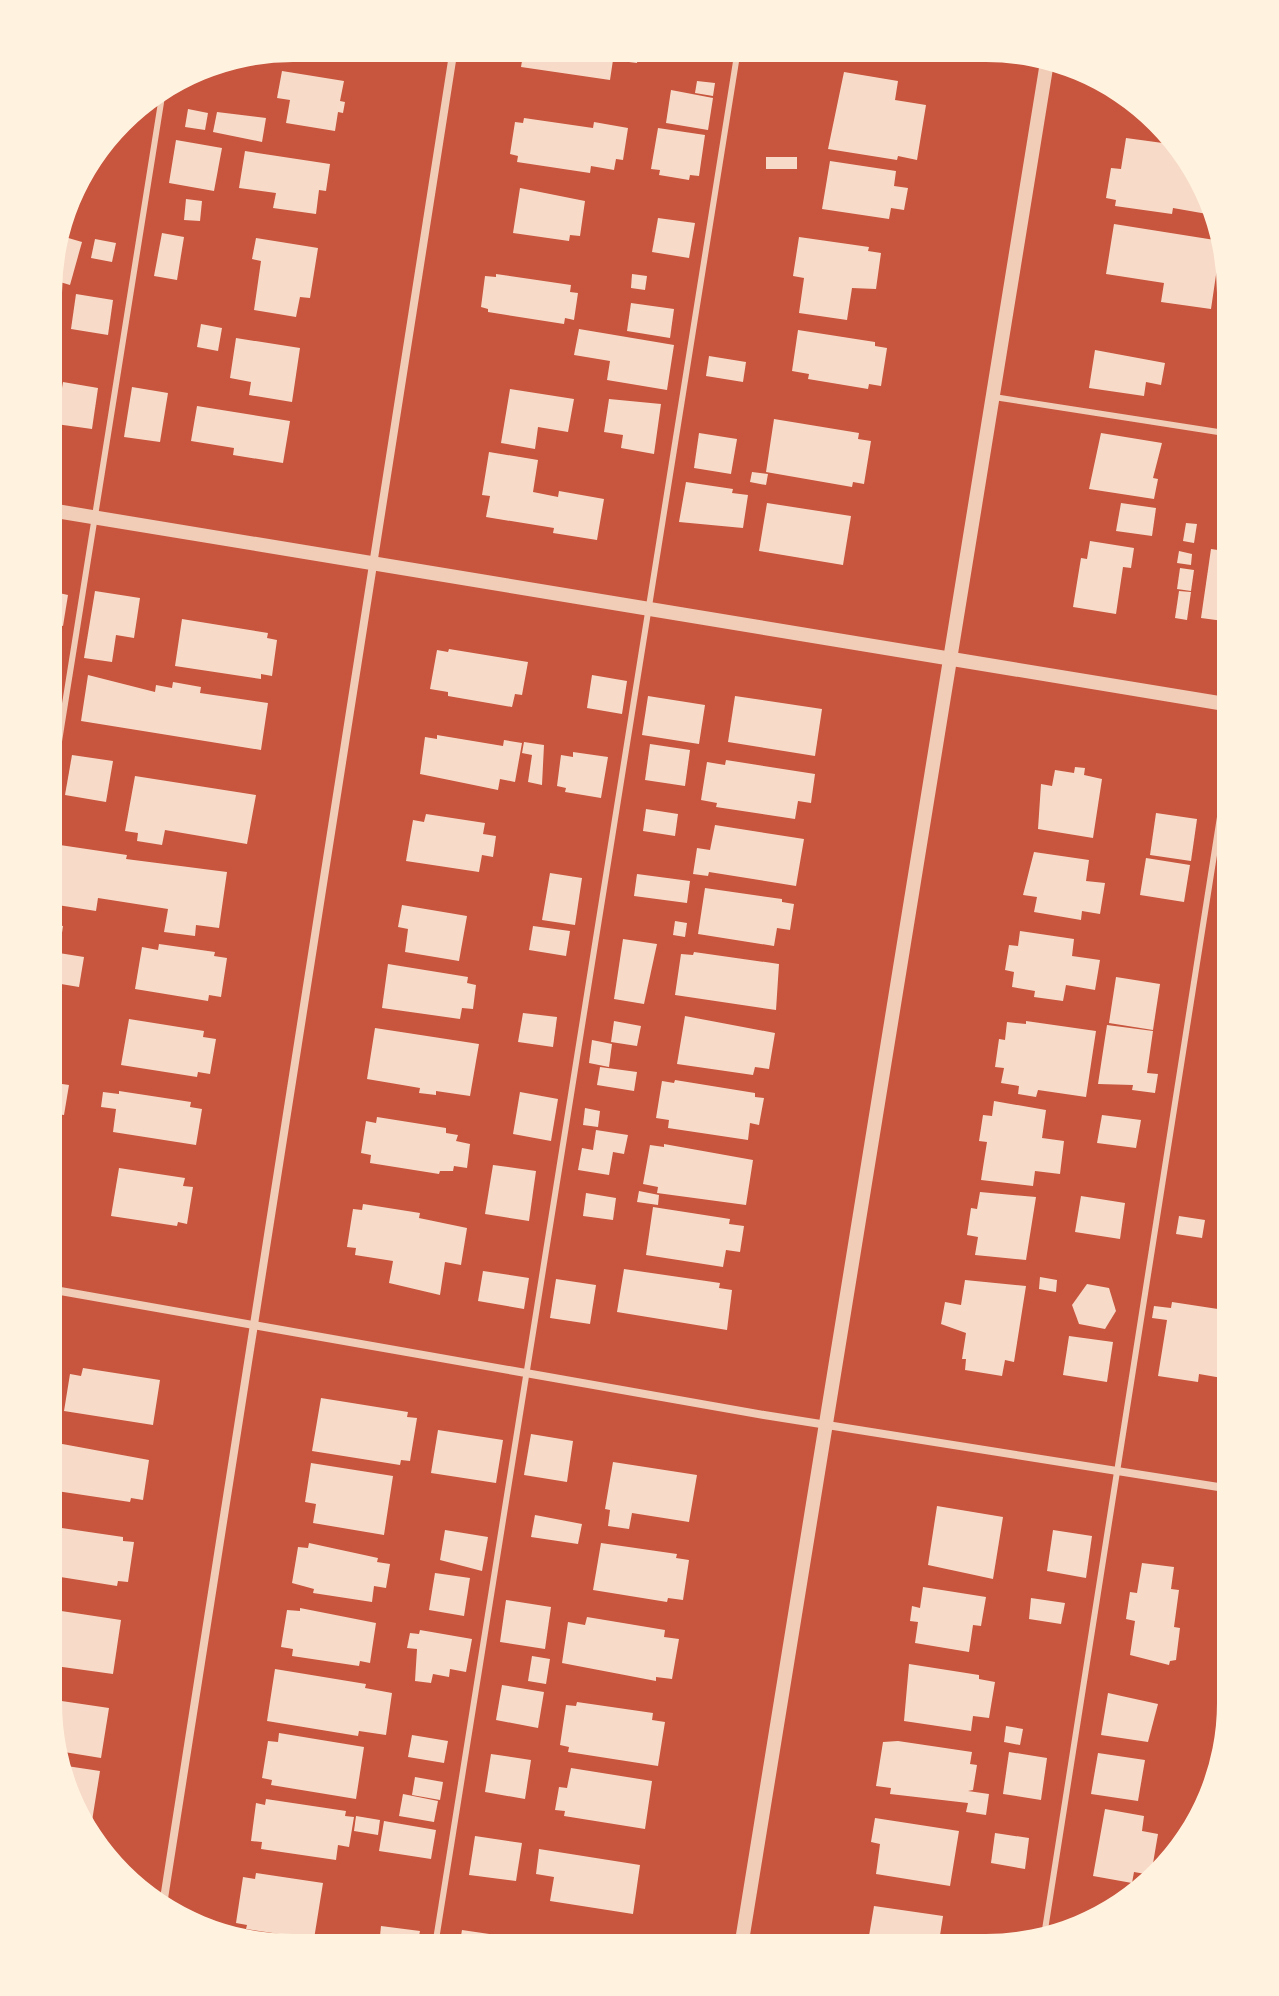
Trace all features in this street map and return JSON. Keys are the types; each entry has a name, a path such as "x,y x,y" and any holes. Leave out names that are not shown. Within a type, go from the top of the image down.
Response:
{"street":[{"path":"165,1895 452,62"},
{"path":"743,1934 1046,70"},
{"path":"62,512 1217,703"},
{"path":"62,1291 824,1425 1217,1487"}],"lane":[{"path":"437,1934 736,62"},
{"path":"62,723 161,104"},
{"path":"994,397 1217,432"},
{"path":"1045,1926 1217,836"}],"building":[{"path":"522,62 613,62 610,80 521,67"},
{"path":"282,71 344,81 340,101 345,102 343,113 338,112 335,131 286,123 290,100 277,98"},
{"path":"844,72 898,81 895,100 926,105 917,160 898,156 897,160 828,149"},
{"path":"697,81 715,83 713,96 695,93"},
{"path":"671,90 713,98 708,130 666,123"},
{"path":"188,109 208,113 205,130 185,127"},
{"path":"217,112 266,118 262,142 213,132"},
{"path":"524,118 593,128 594,122 628,128 623,160 616,159 614,170 591,166 590,173 517,162 518,156 510,154 515,122 523,123"},
{"path":"658,128 705,135 699,176 690,175 689,180 659,175 660,170 651,169"},
{"path":"1126,138 1161,143 1186,178 1202,213 1173,208 1172,214 1115,206 1116,200 1106,198 1111,168 1121,169"},
{"path":"176,140 222,148 214,191 169,183"},
{"path":"245,151 330,164 326,191 319,190 316,214 273,208 276,193 239,188"},
{"path":"766,157 797,157 797,169 766,169"},
{"path":"830,161 896,171 894,186 908,188 904,210 891,208 889,219 822,209"},
{"path":"520,188 585,201 580,236 570,235 569,241 513,233"},
{"path":"186,199 202,201 200,221 184,220"},
{"path":"658,218 695,223 689,258 652,252"},
{"path":"1114,224 1211,239 1216,276 1211,309 1161,302 1164,283 1106,274"},
{"path":"162,233 184,237 177,280 154,276"},
{"path":"799,237 869,247 868,251 881,253 876,289 852,288 847,320 799,313 804,278 793,276"},
{"path":"69,238 82,242 70,285 63,283"},
{"path":"256,238 318,248 310,298 300,297 296,317 254,310 261,261 252,259"},
{"path":"95,239 116,243 112,262 91,258"},
{"path":"496,274 571,285 570,292 578,293 574,320 565,318 564,324 488,312 488,309 481,307 485,276 496,277"},
{"path":"632,274 647,276 645,290 631,288"},
{"path":"76,294 113,300 108,335 71,329"},
{"path":"631,303 674,309 670,338 627,331"},
{"path":"201,324 222,328 218,351 197,347"},
{"path":"579,329 674,345 667,390 607,380 610,361 574,355"},
{"path":"798,330 875,342 875,346 887,348 881,386 869,384 868,389 808,379 809,374 792,371"},
{"path":"236,338 300,348 292,402 249,395 251,382 230,378"},
{"path":"1095,350 1165,363 1161,385 1146,382 1144,396 1089,388"},
{"path":"709,356 746,362 743,382 706,376"},
{"path":"63,382 98,388 92,429 62,425"},
{"path":"132,387 168,393 160,442 124,437"},
{"path":"510,389 574,399 568,432 538,427 535,449 501,443"},
{"path":"609,399 661,404 654,454 621,448 623,435 604,432"},
{"path":"197,406 290,421 283,463 233,455 234,448 191,441"},
{"path":"774,419 859,433 858,439 871,441 864,484 853,482 852,487 766,472"},
{"path":"699,433 737,439 731,474 694,468"},
{"path":"1101,433 1162,443 1153,478 1158,479 1154,499 1089,489"},
{"path":"489,452 538,460 533,492 558,497 559,491 604,499 597,540 553,533 554,528 486,517 490,496 482,495"},
{"path":"752,472 768,474 766,485 750,482"},
{"path":"686,482 733,489 732,493 748,495 743,528 679,522"},
{"path":"767,503 851,516 843,565 759,551"},
{"path":"1121,503 1156,508 1152,536 1116,531"},
{"path":"1186,523 1197,524 1194,543 1183,541"},
{"path":"1090,541 1134,548 1131,568 1123,567 1116,614 1073,607 1081,558 1087,559"},
{"path":"1211,549 1217,550 1217,620 1201,618"},
{"path":"1179,551 1192,554 1191,565 1177,563"},
{"path":"1180,568 1194,570 1191,591 1177,589"},
{"path":"95,591 140,598 134,638 116,635 112,662 84,658"},
{"path":"1179,591 1191,592 1187,620 1175,618"},
{"path":"62,594 68,595 62,626"},
{"path":"182,619 268,633 267,638 277,640 272,676 261,674 261,679 175,666"},
{"path":"449,649 528,662 522,695 515,694 512,707 448,696 448,692 430,689 437,650 448,652"},
{"path":"88,675 155,692 156,685 172,688 173,682 201,687 200,693 268,703 261,750 81,721"},
{"path":"592,675 627,681 622,714 587,708"},
{"path":"648,696 705,705 699,744 642,735"},
{"path":"735,696 822,709 815,756 728,742"},
{"path":"437,735 503,746 504,740 522,743 515,782 500,779 498,790 420,774 425,737 437,739"},
{"path":"524,742 544,745 542,785 528,782 532,755 522,753"},
{"path":"650,744 690,750 685,786 645,780"},
{"path":"573,752 608,757 601,798 565,792 566,788 557,786 561,755 573,757"},
{"path":"72,755 113,761 106,802 65,795"},
{"path":"726,760 815,774 811,803 798,801 795,819 716,807 717,803 701,800 707,762 725,765"},
{"path":"1075,767 1085,768 1084,775 1102,779 1093,838 1038,829 1041,784 1052,786 1055,770 1074,773"},
{"path":"135,776 256,795 247,844 165,830 162,845 137,841 138,833 125,831"},
{"path":"646,809 678,814 675,836 643,831"},
{"path":"1156,813 1197,819 1191,861 1150,855"},
{"path":"426,814 485,823 483,834 496,836 493,857 482,855 479,872 406,861 413,820 424,822"},
{"path":"715,825 804,839 796,886 709,872 708,876 693,874 697,848 710,850"},
{"path":"62,845 127,855 126,859 227,872 219,928 196,925 195,936 164,932 168,909 98,898 96,911 62,906"},
{"path":"1034,852 1089,860 1086,881 1105,883 1100,914 1082,911 1081,920 1034,912 1037,897 1023,895"},
{"path":"1146,858 1190,865 1184,902 1140,895"},
{"path":"550,873 582,878 575,925 542,920"},
{"path":"637,874 690,881 687,903 634,896"},
{"path":"705,888 782,899 782,902 794,904 790,930 777,928 774,946 698,934"},
{"path":"402,905 467,916 459,961 405,952 408,929 398,927"},
{"path":"675,921 687,923 685,937 673,935"},
{"path":"533,926 570,931 566,956 529,950"},
{"path":"1020,931 1074,939 1072,956 1100,960 1095,990 1066,985 1063,1001 1034,997 1035,991 1012,987 1014,972 1005,970 1009,945 1018,946"},
{"path":"623,939 657,944 644,1004 614,999"},
{"path":"159,944 215,952 214,956 227,958 221,997 209,995 208,1001 135,989 142,947 158,950"},
{"path":"694,952 779,964 776,1010 675,995 681,954 693,955"},
{"path":"62,953 84,957 79,987 62,984"},
{"path":"388,964 468,977 467,983 476,985 473,1009 462,1008 460,1019 382,1008"},
{"path":"1116,977 1160,984 1153,1030 1109,1023"},
{"path":"523,1013 557,1017 553,1047 518,1042"},
{"path":"685,1016 775,1033 769,1069 755,1067 753,1075 677,1064"},
{"path":"129,1019 204,1031 203,1037 216,1039 210,1074 198,1072 197,1077 121,1065"},
{"path":"614,1021 641,1026 637,1046 611,1042"},
{"path":"1026,1021 1096,1031 1086,1097 1038,1090 1036,1097 1018,1094 1019,1086 1001,1083 1004,1068 995,1067 999,1039 1005,1040 1007,1022 1026,1024"},
{"path":"1107,1025 1153,1031 1147,1073 1158,1074 1155,1093 1132,1090 1133,1085 1098,1084"},
{"path":"375,1028 479,1044 470,1096 436,1091 436,1095 419,1093 420,1088 367,1079"},
{"path":"592,1040 612,1044 609,1067 589,1063"},
{"path":"600,1067 637,1072 634,1091 597,1085"},
{"path":"675,1080 755,1093 755,1097 764,1098 759,1125 750,1123 748,1140 668,1128 669,1120 656,1118 662,1081 674,1083"},
{"path":"62,1084 69,1085 62,1115"},
{"path":"119,1091 191,1102 190,1107 202,1109 196,1145 113,1132 116,1109 101,1107 103,1092 119,1094"},
{"path":"520,1092 558,1099 551,1141 513,1134"},
{"path":"994,1101 1046,1110 1042,1138 1064,1141 1060,1174 1035,1171 1033,1186 981,1180 987,1142 979,1141 983,1115 992,1116"},
{"path":"585,1108 600,1111 598,1127 583,1125"},
{"path":"1102,1115 1141,1120 1136,1148 1097,1143"},
{"path":"377,1117 446,1128 446,1133 458,1135 456,1141 470,1144 467,1168 454,1166 453,1171 440,1171 439,1174 370,1163 371,1155 361,1153 366,1121 376,1123"},
{"path":"596,1130 628,1135 624,1154 613,1152 609,1175 578,1170 582,1148 593,1150"},
{"path":"664,1144 753,1160 746,1205 657,1193 658,1187 643,1184 650,1145 664,1147"},
{"path":"493,1165 536,1171 529,1221 485,1214"},
{"path":"119,1168 185,1178 183,1186 193,1187 187,1224 178,1222 177,1226 111,1216"},
{"path":"639,1191 659,1195 658,1205 637,1202"},
{"path":"980,1192 1036,1197 1026,1260 975,1255 978,1237 967,1235 971,1208 977,1209"},
{"path":"586,1193 616,1198 613,1220 583,1216"},
{"path":"1081,1196 1125,1203 1120,1239 1075,1232"},
{"path":"363,1204 420,1213 419,1218 467,1228 461,1265 445,1262 440,1295 389,1283 393,1261 355,1255 356,1248 347,1247 353,1209 362,1210"},
{"path":"653,1207 730,1219 729,1224 744,1226 740,1252 726,1250 723,1267 646,1255"},
{"path":"1179,1216 1205,1220 1202,1238 1176,1234"},
{"path":"624,1269 720,1283 719,1288 732,1290 727,1330 617,1312"},
{"path":"483,1271 529,1278 524,1309 478,1301"},
{"path":"1040,1277 1057,1280 1056,1292 1039,1289"},
{"path":"556,1279 596,1285 590,1324 550,1318"},
{"path":"965,1280 1026,1286 1014,1362 1005,1360 1002,1376 965,1370 966,1359 962,1359 966,1333 941,1324 945,1302 961,1305"},
{"path":"1087,1284 1109,1288 1116,1311 1105,1329 1079,1324 1072,1305"},
{"path":"1172,1302 1217,1309 1217,1377 1199,1374 1198,1382 1158,1376 1167,1320 1152,1318 1154,1306 1171,1308"},
{"path":"1069,1336 1113,1342 1107,1382 1063,1375"},
{"path":"83,1368 160,1380 153,1425 64,1411 70,1374 81,1376"},
{"path":"321,1398 408,1412 407,1417 417,1418 410,1461 401,1460 400,1465 312,1451"},
{"path":"438,1430 503,1440 496,1483 431,1473"},
{"path":"531,1434 573,1441 567,1482 524,1475"},
{"path":"62,1444 149,1460 143,1500 131,1498 130,1502 62,1492"},
{"path":"613,1462 697,1475 689,1522 632,1513 629,1529 608,1526 610,1510 605,1509"},
{"path":"311,1463 393,1476 384,1535 313,1523 316,1504 305,1502"},
{"path":"937,1506 1003,1517 993,1579 928,1565"},
{"path":"535,1515 582,1524 578,1544 531,1537"},
{"path":"62,1528 123,1537 123,1541 134,1542 128,1582 118,1581 117,1586 62,1577"},
{"path":"445,1530 488,1537 482,1571 440,1560"},
{"path":"1053,1530 1092,1536 1086,1578 1047,1571"},
{"path":"309,1543 378,1558 377,1562 390,1564 386,1588 374,1586 372,1602 313,1593 314,1589 292,1583 298,1547 308,1548"},
{"path":"601,1543 677,1554 676,1558 689,1560 683,1600 668,1598 667,1602 593,1590"},
{"path":"1142,1563 1174,1567 1171,1589 1179,1590 1174,1627 1180,1628 1176,1660 1170,1661 1169,1665 1130,1655 1135,1621 1126,1619 1130,1592 1137,1593"},
{"path":"435,1573 470,1578 464,1616 429,1610"},
{"path":"923,1587 986,1597 981,1626 973,1625 969,1652 915,1643 918,1622 910,1621 912,1606 920,1608"},
{"path":"1031,1598 1065,1603 1061,1624 1029,1619"},
{"path":"506,1600 551,1607 545,1649 500,1642"},
{"path":"300,1608 376,1623 370,1663 360,1661 359,1666 292,1656 293,1649 281,1647 287,1610 300,1611"},
{"path":"62,1611 121,1620 113,1674 62,1667"},
{"path":"587,1617 665,1630 664,1637 679,1639 672,1679 656,1677 656,1681 562,1663 568,1622 585,1625"},
{"path":"420,1630 472,1639 466,1672 450,1669 449,1677 433,1674 431,1683 415,1681 417,1649 407,1648 410,1633 419,1634"},
{"path":"532,1656 550,1659 546,1684 528,1681"},
{"path":"909,1664 979,1675 979,1679 995,1682 989,1718 973,1716 971,1731 904,1721"},
{"path":"275,1669 366,1684 365,1688 392,1693 386,1735 359,1731 358,1736 267,1721"},
{"path":"502,1685 544,1692 538,1728 496,1720"},
{"path":"1108,1693 1158,1704 1148,1742 1101,1735"},
{"path":"62,1701 109,1708 101,1758 67,1752"},
{"path":"577,1702 653,1713 652,1720 665,1722 658,1766 568,1752 569,1747 560,1745 566,1705 576,1706"},
{"path":"1006,1726 1023,1729 1020,1745 1004,1742"},
{"path":"279,1733 364,1747 356,1799 271,1785 272,1780 262,1778 268,1741 278,1742"},
{"path":"412,1735 448,1741 444,1763 408,1757"},
{"path":"898,1741 972,1752 970,1764 977,1765 973,1790 968,1791 989,1794 986,1815 966,1812 968,1803 890,1794 891,1788 876,1786 883,1742"},
{"path":"1009,1752 1047,1758 1041,1800 1003,1794"},
{"path":"1098,1753 1145,1760 1138,1801 1091,1794"},
{"path":"491,1754 531,1760 525,1799 485,1792"},
{"path":"71,1767 100,1771 93,1817"},
{"path":"571,1768 652,1781 645,1829 564,1816 565,1811 555,1810 559,1787 567,1788"},
{"path":"415,1777 443,1782 440,1800 412,1795"},
{"path":"403,1794 438,1801 434,1822 399,1816"},
{"path":"266,1799 346,1811 345,1816 354,1817 349,1847 338,1845 336,1860 261,1849 262,1842 251,1841 256,1803 265,1805"},
{"path":"1105,1809 1144,1816 1142,1831 1158,1834 1153,1861 1141,1873 1134,1872 1131,1883 1093,1876"},
{"path":"356,1816 380,1820 378,1835 354,1831"},
{"path":"875,1818 959,1831 950,1886 876,1874 880,1844 871,1842"},
{"path":"384,1821 436,1830 431,1859 379,1851"},
{"path":"995,1833 1029,1838 1025,1869 991,1863"},
{"path":"475,1836 522,1843 516,1881 469,1875"},
{"path":"539,1849 640,1865 633,1914 550,1901 554,1877 536,1874"},
{"path":"256,1873 323,1883 315,1934 269,1932 246,1929 247,1925 236,1923 243,1877 255,1879"},
{"path":"874,1906 943,1916 940,1934 869,1934"},
{"path":"381,1926 420,1931 419,1934 380,1934"},
{"path":"462,1930 489,1934 461,1934"}]}
